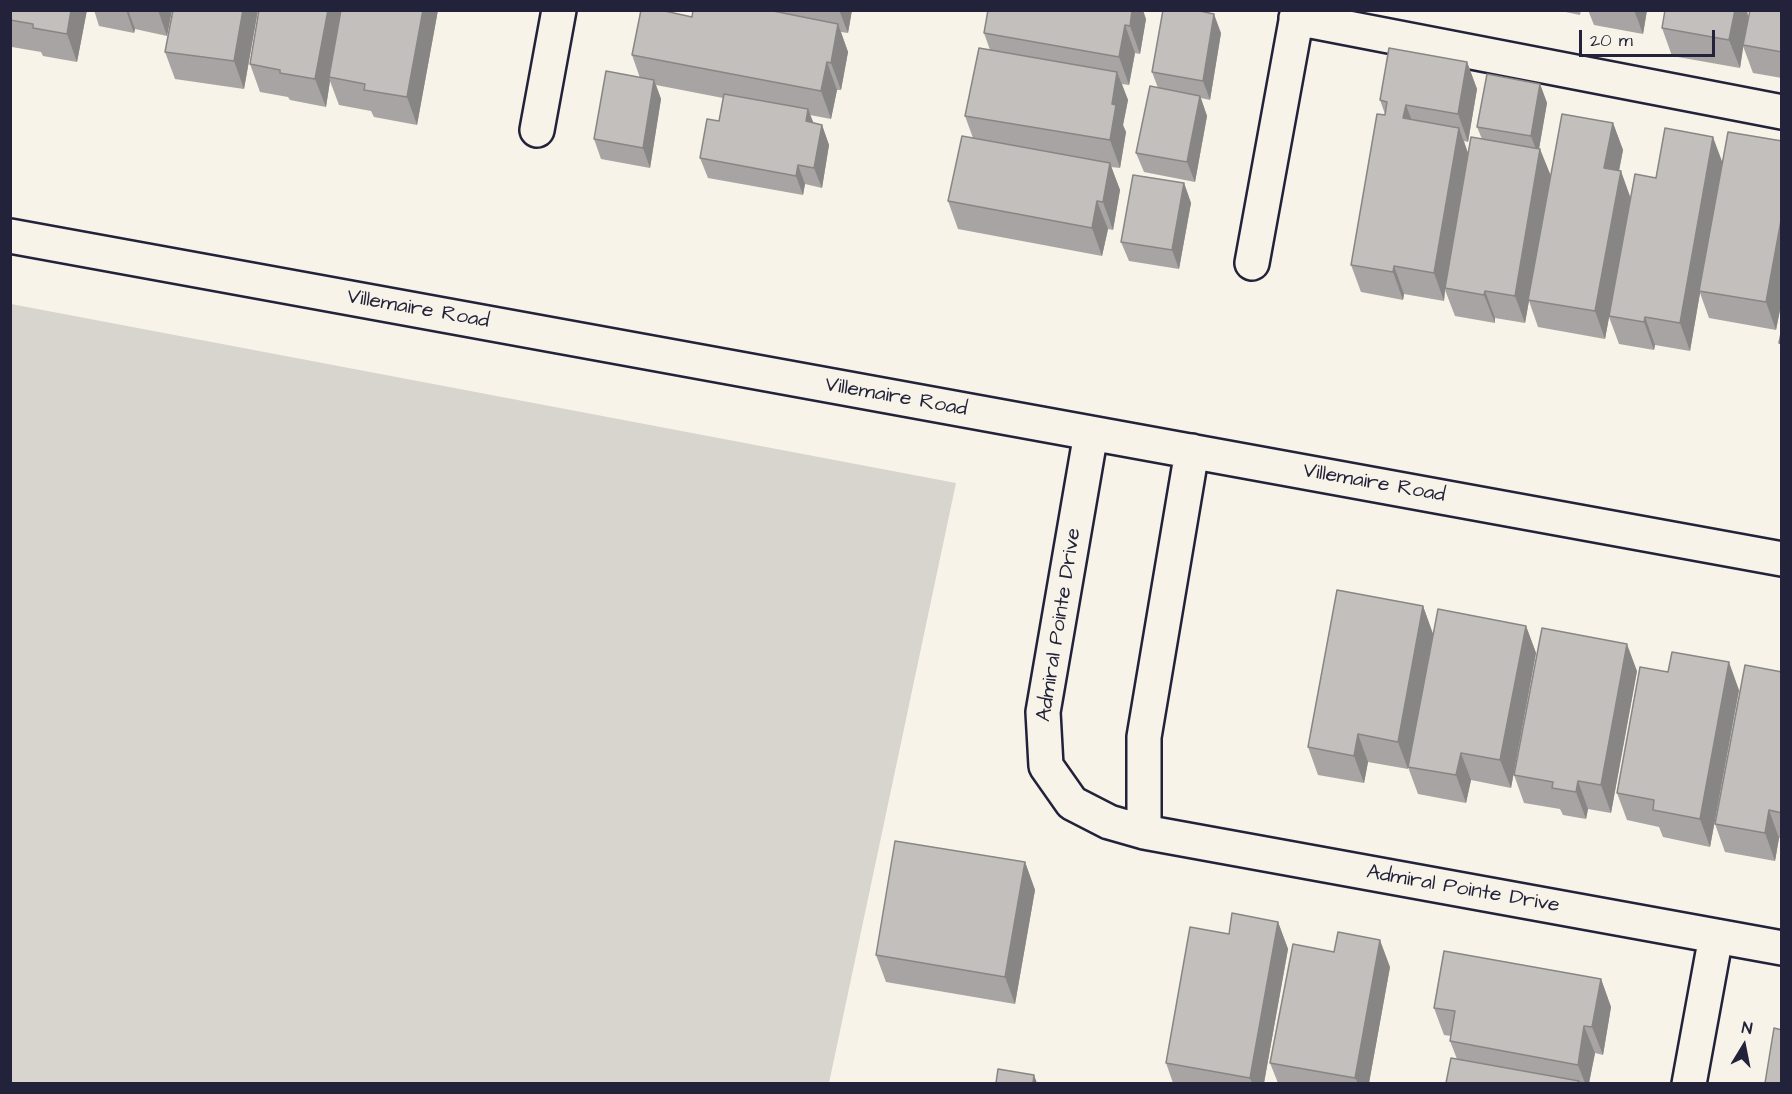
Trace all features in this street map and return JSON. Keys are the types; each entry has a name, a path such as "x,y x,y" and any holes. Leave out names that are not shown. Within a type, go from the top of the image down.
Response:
{"street":[{"path":"537,130 559,10"},
{"path":"1252,263 1297,14 1782,112"},
{"name":"Villemaire Road","path":"10,236 1782,559"},
{"name":"Admiral Pointe Drive","path":"1091,433 1043,712 1046,766 1072,803 1109,822 1144,831 1782,948"},
{"path":"1144,831 1144,737 1192,451"},
{"path":"1689,1083 1716,936"}],"shaded area":[{"path":"11,304 956,483 829,1083 11,1083"}],"building":[{"path":"10,10 71,10 67,34 33,28 33,24 10,20"},
{"path":"173,10 243,10 234,61 165,52"},
{"path":"259,10 328,10 315,79 280,73 280,70 250,64"},
{"path":"341,10 423,10 407,97 364,90 365,84 329,77"},
{"path":"641,10 660,10 692,17 693,10 768,10 838,24 831,63 827,62 821,91 632,55"},
{"path":"988,10 1132,10 1130,26 1125,25 1119,57 984,33"},
{"path":"1163,10 1195,10 1214,14 1203,81 1152,72"},
{"path":"1665,10 1735,10 1729,40 1662,28"},
{"path":"1750,10 1782,10 1782,52 1743,45"},
{"path":"979,48 1117,72 1112,104 1116,105 1110,140 965,116"},
{"path":"1389,48 1467,62 1458,114 1406,105 1403,118 1459,128 1434,273 1394,266 1393,272 1351,265 1377,114 1385,115 1387,102 1380,100"},
{"path":"606,71 654,80 643,148 594,139"},
{"path":"1487,74 1540,84 1531,136 1477,127"},
{"path":"1150,86 1200,96 1187,162 1136,153"},
{"path":"724,94 808,109 806,121 822,125 814,168 798,165 796,176 700,158 707,119 719,121"},
{"path":"1562,114 1613,123 1604,168 1621,171 1595,311 1528,300"},
{"path":"1665,128 1713,137 1680,323 1645,317 1644,322 1609,316 1635,174 1656,178"},
{"path":"1728,132 1782,141 1782,215 1766,302 1699,291"},
{"path":"962,136 1110,163 1103,202 1097,201 1092,228 948,201"},
{"path":"1471,137 1540,149 1515,296 1485,291 1484,295 1445,288"},
{"path":"1133,175 1184,183 1172,250 1121,242"},
{"path":"1337,590 1423,606 1398,742 1358,734 1354,756 1308,747"},
{"path":"1438,609 1526,626 1500,760 1461,753 1456,775 1408,767"},
{"path":"1542,628 1627,644 1601,785 1578,781 1576,792 1552,788 1553,782 1514,775"},
{"path":"1672,652 1729,662 1700,819 1653,810 1654,800 1617,793 1640,667 1668,672"},
{"path":"1745,665 1782,672 1782,813 1769,810 1765,833 1715,824"},
{"path":"895,841 1025,862 1005,977 876,955"},
{"path":"1232,913 1278,922 1250,1078 1166,1063 1190,927 1229,934"},
{"path":"1338,932 1380,940 1355,1078 1270,1063 1293,944 1334,952"},
{"path":"1444,951 1601,979 1592,1027 1584,1026 1578,1065 1450,1041 1455,1011 1434,1008"},
{"path":"1774,1028 1782,1030 1782,1083 1765,1083"},
{"path":"1451,1058 1579,1081 1578,1083 1446,1083"},
{"path":"998,1069 1034,1075 1033,1083 996,1083"}]}
